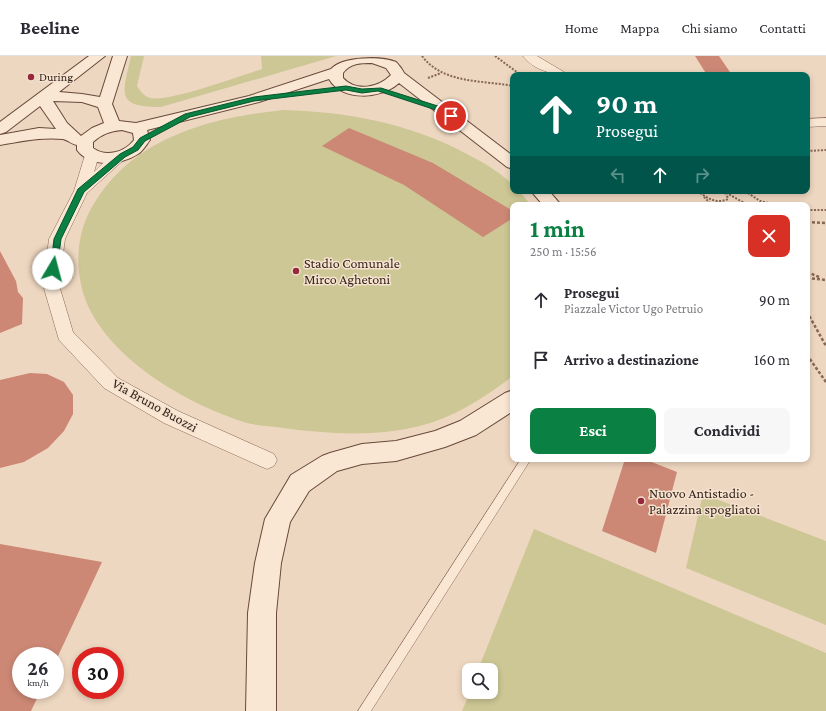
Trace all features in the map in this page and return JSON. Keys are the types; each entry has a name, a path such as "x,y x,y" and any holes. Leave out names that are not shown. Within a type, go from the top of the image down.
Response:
{"street":[{"path":"0,129 98,56"},
{"path":"113,126 105,104 120,56"},
{"path":"529,56 537,62 557,72"},
{"path":"139,134 187,116 254,99 336,72 346,64 370,58 383,61 394,66 441,109 481,137 510,161"},
{"path":"254,99 346,88 362,91 378,89 392,82 394,66"},
{"path":"336,72 338,82 346,88"},
{"path":"378,89 441,109"},
{"path":"43,97 70,96 91,99 105,104"},
{"path":"43,97 53,115 69,135 88,151"},
{"path":"810,123 826,122"},
{"name":"Via Bruno Buozzi","path":"81,191 122,155 136,148 139,134 130,126 113,126 96,132 85,141 88,151 81,191 57,239 51,285 65,335 111,383 171,418 267,460"},
{"path":"0,140 39,134 69,135"},
{"name":"Via Bruno Buozzi","path":"88,151 106,158 122,155"},
{"path":"543,194 549,202"},
{"path":"261,711 262,613 268,564 278,519 300,483 330,462 362,454 396,452 437,440 468,428 510,401"}],"lane":[{"path":"364,711 524,462"}],"path":[{"path":"422,56 429,67 442,73 461,79 482,80 510,85"},
{"path":"495,56 517,72"},
{"path":"810,151 826,150"},
{"path":"701,194 709,202"},
{"path":"702,194 712,200 722,202 728,199 726,194"},
{"path":"729,194 743,202"},
{"path":"750,194 760,201 764,202"},
{"path":"810,210 826,210"},
{"path":"810,222 826,223"},
{"path":"810,273 822,279"},
{"path":"810,278 826,280"},
{"path":"810,317 826,346"},
{"path":"810,359 826,382"}],"shaded area":[{"path":"131,56 144,56 137,86 138,88 142,93 150,98 160,98 188,92 262,69 261,56 336,56 161,107 135,104 129,101 125,95 126,80"},
{"name":"Stadio Comunale Mirco Aghetoni","path":"284,110 331,113 377,121 400,127 443,143 484,163 510,182 510,194 522,194 528,202 510,202 510,378 469,406 433,422 420,426 386,432 334,433 247,423 225,415 203,406 158,381 120,350 104,332 91,312 82,289 78,265 80,240 87,217 103,191 122,169 145,151 170,138 197,127 225,119"},
{"path":"703,494 826,541 826,625 686,568"},
{"path":"534,529 826,653 826,711 462,711 467,699 498,699 498,663 481,663"}],"building":[{"path":"695,56 719,56 730,72 705,72"},
{"path":"349,128 433,163 510,209 510,220 483,237 404,185 322,146"},
{"path":"0,251 16,281 18,292 23,298 22,324 0,333"},
{"path":"30,373 47,374 64,382 73,395 73,414 64,431 48,448 24,462 0,468 0,380"},
{"name":"Nuovo Antistadio - Palazzina spogliatoi","path":"624,462 652,462 677,472 656,553 602,531"},
{"path":"0,544 102,562 62,647 12,647 12,699 37,699 31,711 0,711"}],"place":[{"name":"During","path":"31,77"},
{"name":"Stadio Comunale Mirco Aghetoni","path":"296,271"},
{"name":"Nuovo Antistadio - Palazzina spogliatoi","path":"641,501"}],"route":[{"path":"53,269 57,239 81,191 122,155 136,148 142,140 187,116 254,99 346,88 362,91 378,89 441,109 451,116"}]}
